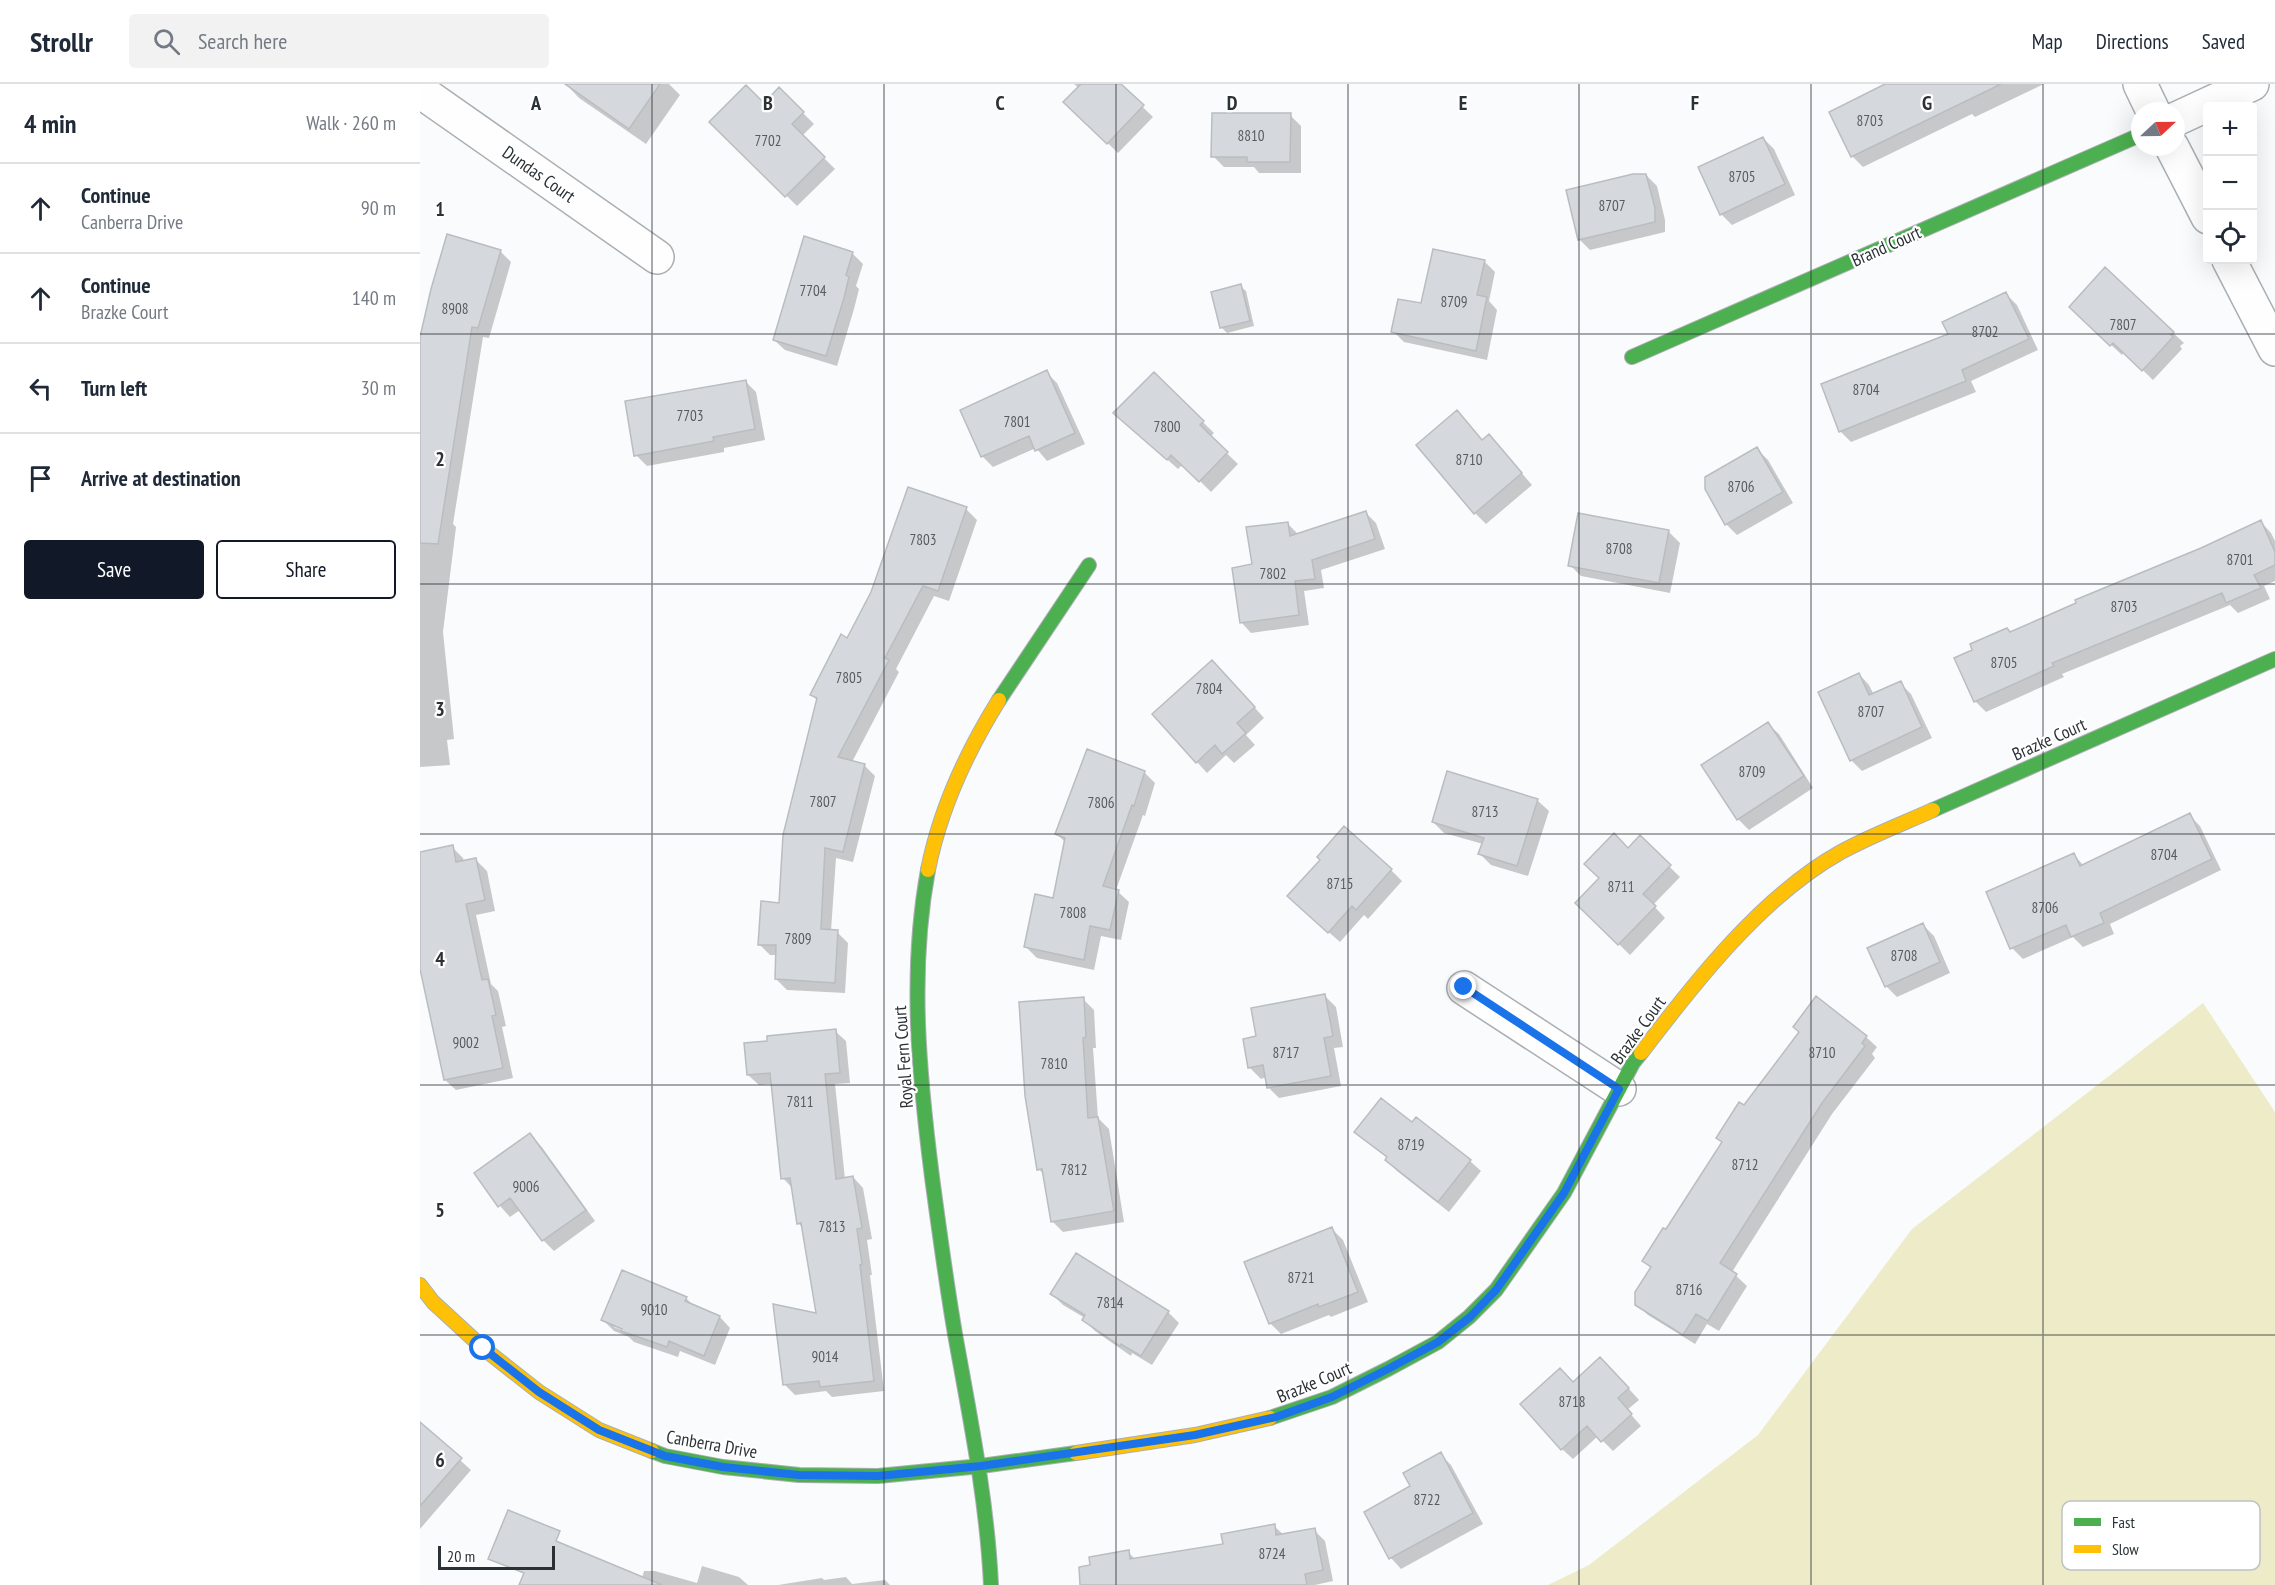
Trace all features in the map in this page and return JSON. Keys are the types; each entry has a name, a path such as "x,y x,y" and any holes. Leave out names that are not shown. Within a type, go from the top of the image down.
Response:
{"street":[{"path":"2140,84 2149,102"},
{"path":"2185,115 2252,84"},
{"name":"Dundas Court","path":"420,90 657,257"},
{"name":"Brand Court","path":"1632,357 2131,139"},
{"path":"2177,156 2204,210"},
{"path":"2231,264 2275,349"},
{"name":"Royal Fern Court","path":"991,1585 990,1548 981,1466 949,1299 928,1147 918,1040 917,977 922,920 934,848 946,806 967,753 1004,692 1089,565"},
{"name":"Brazke Court","path":"981,1466 1195,1435 1276,1417 1332,1397 1438,1342 1470,1317 1496,1290 1564,1193 1633,1063 1687,993 1763,911 1809,873 1841,852 2275,659"},
{"path":"1464,987 1619,1089"},
{"name":"Canberra Drive","path":"420,1285 433,1302 483,1348 539,1392 599,1430 665,1456 723,1467 799,1475 878,1476 981,1466"}],"shaded area":[{"path":"2203,1003 2275,1112 2275,1585 1548,1585 1589,1565 1758,1435 1912,1229"}],"building":[{"path":"565,84 660,84 629,129"},
{"path":"1081,84 1121,84 1144,105 1107,144 1063,102"},
{"path":"1885,84 2001,84 1851,157 1829,112"},
{"path":"746,85 764,103 779,87 804,112 792,124 825,157 785,197 709,122"},
{"path":"1212,113 1291,113 1290,162 1247,162 1247,157 1211,157"},
{"path":"1763,137 1785,184 1720,215 1698,167"},
{"path":"1633,174 1646,174 1655,208 1655,222 1578,240 1566,190"},
{"path":"447,234 501,250 478,328 472,327 438,544 420,543 420,337"},
{"path":"804,236 853,252 846,275 849,277 844,298 826,356 773,340"},
{"path":"1433,249 1485,260 1477,295 1487,297 1476,351 1391,332 1398,299 1421,303"},
{"path":"2105,267 2174,332 2171,335 2173,337 2142,371 2113,343 2110,346 2069,307"},
{"path":"1241,284 1250,321 1220,328 1211,292"},
{"path":"2006,292 2029,339 1962,370 1966,381 1839,432 1821,384 1948,334 1942,322"},
{"path":"1047,370 1075,433 1035,451 1029,436 981,457 960,410"},
{"path":"1154,372 1204,421 1200,425 1228,452 1199,482 1171,455 1167,460 1113,413"},
{"path":"746,380 755,429 713,437 714,441 634,456 625,401"},
{"path":"1457,410 1482,440 1489,434 1522,473 1474,514 1416,445"},
{"path":"1757,447 1783,492 1725,525 1705,489 1705,477"},
{"path":"908,487 967,507 938,591 923,586 885,658 889,660 838,757 865,764 843,852 825,848 821,929 838,930 835,983 775,979 776,945 758,945 761,901 779,903 783,835 817,698 810,695 841,634 847,638 871,592"},
{"path":"1366,511 1375,539 1312,560 1315,579 1295,581 1299,615 1240,623 1232,568 1252,564 1246,527 1288,522 1290,536"},
{"path":"1578,513 1669,530 1659,583 1568,566"},
{"path":"2261,520 2275,552 2275,565 2254,575 2261,588 2226,603 2222,593 2052,663 2054,666 1974,702 1954,658 1972,650 1970,644 2007,628 2010,632 2076,603 2075,600 2201,548"},
{"path":"1212,660 1255,707 1237,723 1246,733 1222,754 1215,745 1196,763 1152,714"},
{"path":"1859,673 1869,695 1901,681 1922,727 1850,761 1818,692"},
{"path":"1768,722 1804,776 1737,820 1701,765"},
{"path":"1087,749 1145,771 1103,886 1119,890 1110,930 1090,926 1084,960 1024,947 1035,894 1053,898 1065,838 1055,834"},
{"path":"1447,771 1538,799 1517,866 1478,854 1484,838 1432,822"},
{"path":"2190,813 2212,859 2100,913 2104,923 2071,937 2066,925 2010,949 1986,892 2074,853 2080,866"},
{"path":"1344,826 1392,869 1356,910 1352,906 1328,933 1287,896 1320,860 1317,857"},
{"path":"1614,833 1628,848 1640,835 1671,865 1643,894 1656,906 1618,945 1575,903 1599,878 1584,864"},
{"path":"453,845 456,862 476,858 485,900 466,904 482,980 488,979 496,1015 492,1016 503,1068 444,1080 420,969 420,852"},
{"path":"1923,923 1940,962 1885,987 1867,948"},
{"path":"1325,994 1333,1036 1324,1038 1331,1076 1267,1088 1263,1065 1248,1068 1243,1039 1256,1036 1251,1008"},
{"path":"1816,996 1867,1036 1862,1043 1865,1046 1822,1103 1720,1263 1737,1274 1708,1321 1696,1314 1683,1335 1635,1305 1635,1292 1651,1267 1642,1261 1663,1228 1666,1229 1722,1142 1716,1138 1739,1102 1744,1105 1799,1032 1793,1027"},
{"path":"1084,997 1086,1037 1083,1038 1088,1118 1098,1117 1114,1211 1051,1222 1042,1169 1037,1170 1025,1096 1019,1002"},
{"path":"836,1029 840,1073 825,1074 836,1179 853,1176 862,1228 857,1229 874,1381 820,1387 819,1381 783,1385 773,1304 816,1313 801,1223 797,1224 790,1178 781,1179 770,1073 747,1075 744,1043 767,1041 767,1036"},
{"path":"1381,1098 1412,1122 1416,1117 1471,1160 1438,1202 1385,1160 1387,1157 1354,1132"},
{"path":"530,1133 586,1210 542,1241 510,1198 498,1207 474,1173"},
{"path":"1332,1227 1358,1292 1319,1307 1318,1304 1269,1324 1244,1262"},
{"path":"1076,1253 1169,1311 1141,1356 1121,1344 1120,1346 1082,1320 1085,1315 1050,1294"},
{"path":"622,1270 687,1297 685,1301 720,1316 704,1356 669,1341 667,1347 621,1331 622,1329 601,1320"},
{"path":"1600,1357 1629,1388 1618,1398 1632,1414 1601,1442 1587,1426 1561,1450 1520,1404 1560,1368 1573,1382"},
{"path":"420,1422 462,1458 420,1506"},
{"path":"1441,1452 1473,1513 1389,1559 1364,1512 1410,1486 1403,1473"},
{"path":"508,1510 560,1531 556,1541 662,1585 519,1585 524,1573 488,1559"},
{"path":"1275,1524 1276,1535 1315,1528 1323,1570 1305,1574 1307,1585 1080,1585 1079,1567 1090,1565 1089,1557 1129,1550 1130,1559 1223,1544 1221,1534"}],"traffic: fast":[{"path":"1632,357 2131,139"},
{"path":"999,700 1089,565"},
{"path":"1933,810 2275,659"},
{"path":"928,870 922,908 917,985 923,1100 946,1275 982,1490 991,1585"},
{"path":"1270,1418 1332,1397 1388,1369 1438,1342 1469,1317 1496,1290 1564,1193 1633,1063 1641,1053"},
{"path":"652,1451 665,1456 723,1467 799,1475 878,1476 981,1466 1076,1453"}],"traffic: slow":[{"path":"928,870 947,803 965,761 999,700"},
{"path":"1641,1053 1707,970 1757,916 1784,892 1812,870 1841,852 1933,810"},
{"path":"420,1285 433,1302 483,1348 539,1392 599,1430 652,1451"},
{"path":"1076,1453 1195,1435 1270,1418"}],"route":[{"path":"483,1348 539,1392 599,1430 665,1456 723,1467 799,1475 878,1476 981,1466 1195,1435 1276,1417 1332,1397 1438,1342 1470,1317 1496,1290 1564,1193 1619,1089 1464,987"}]}
